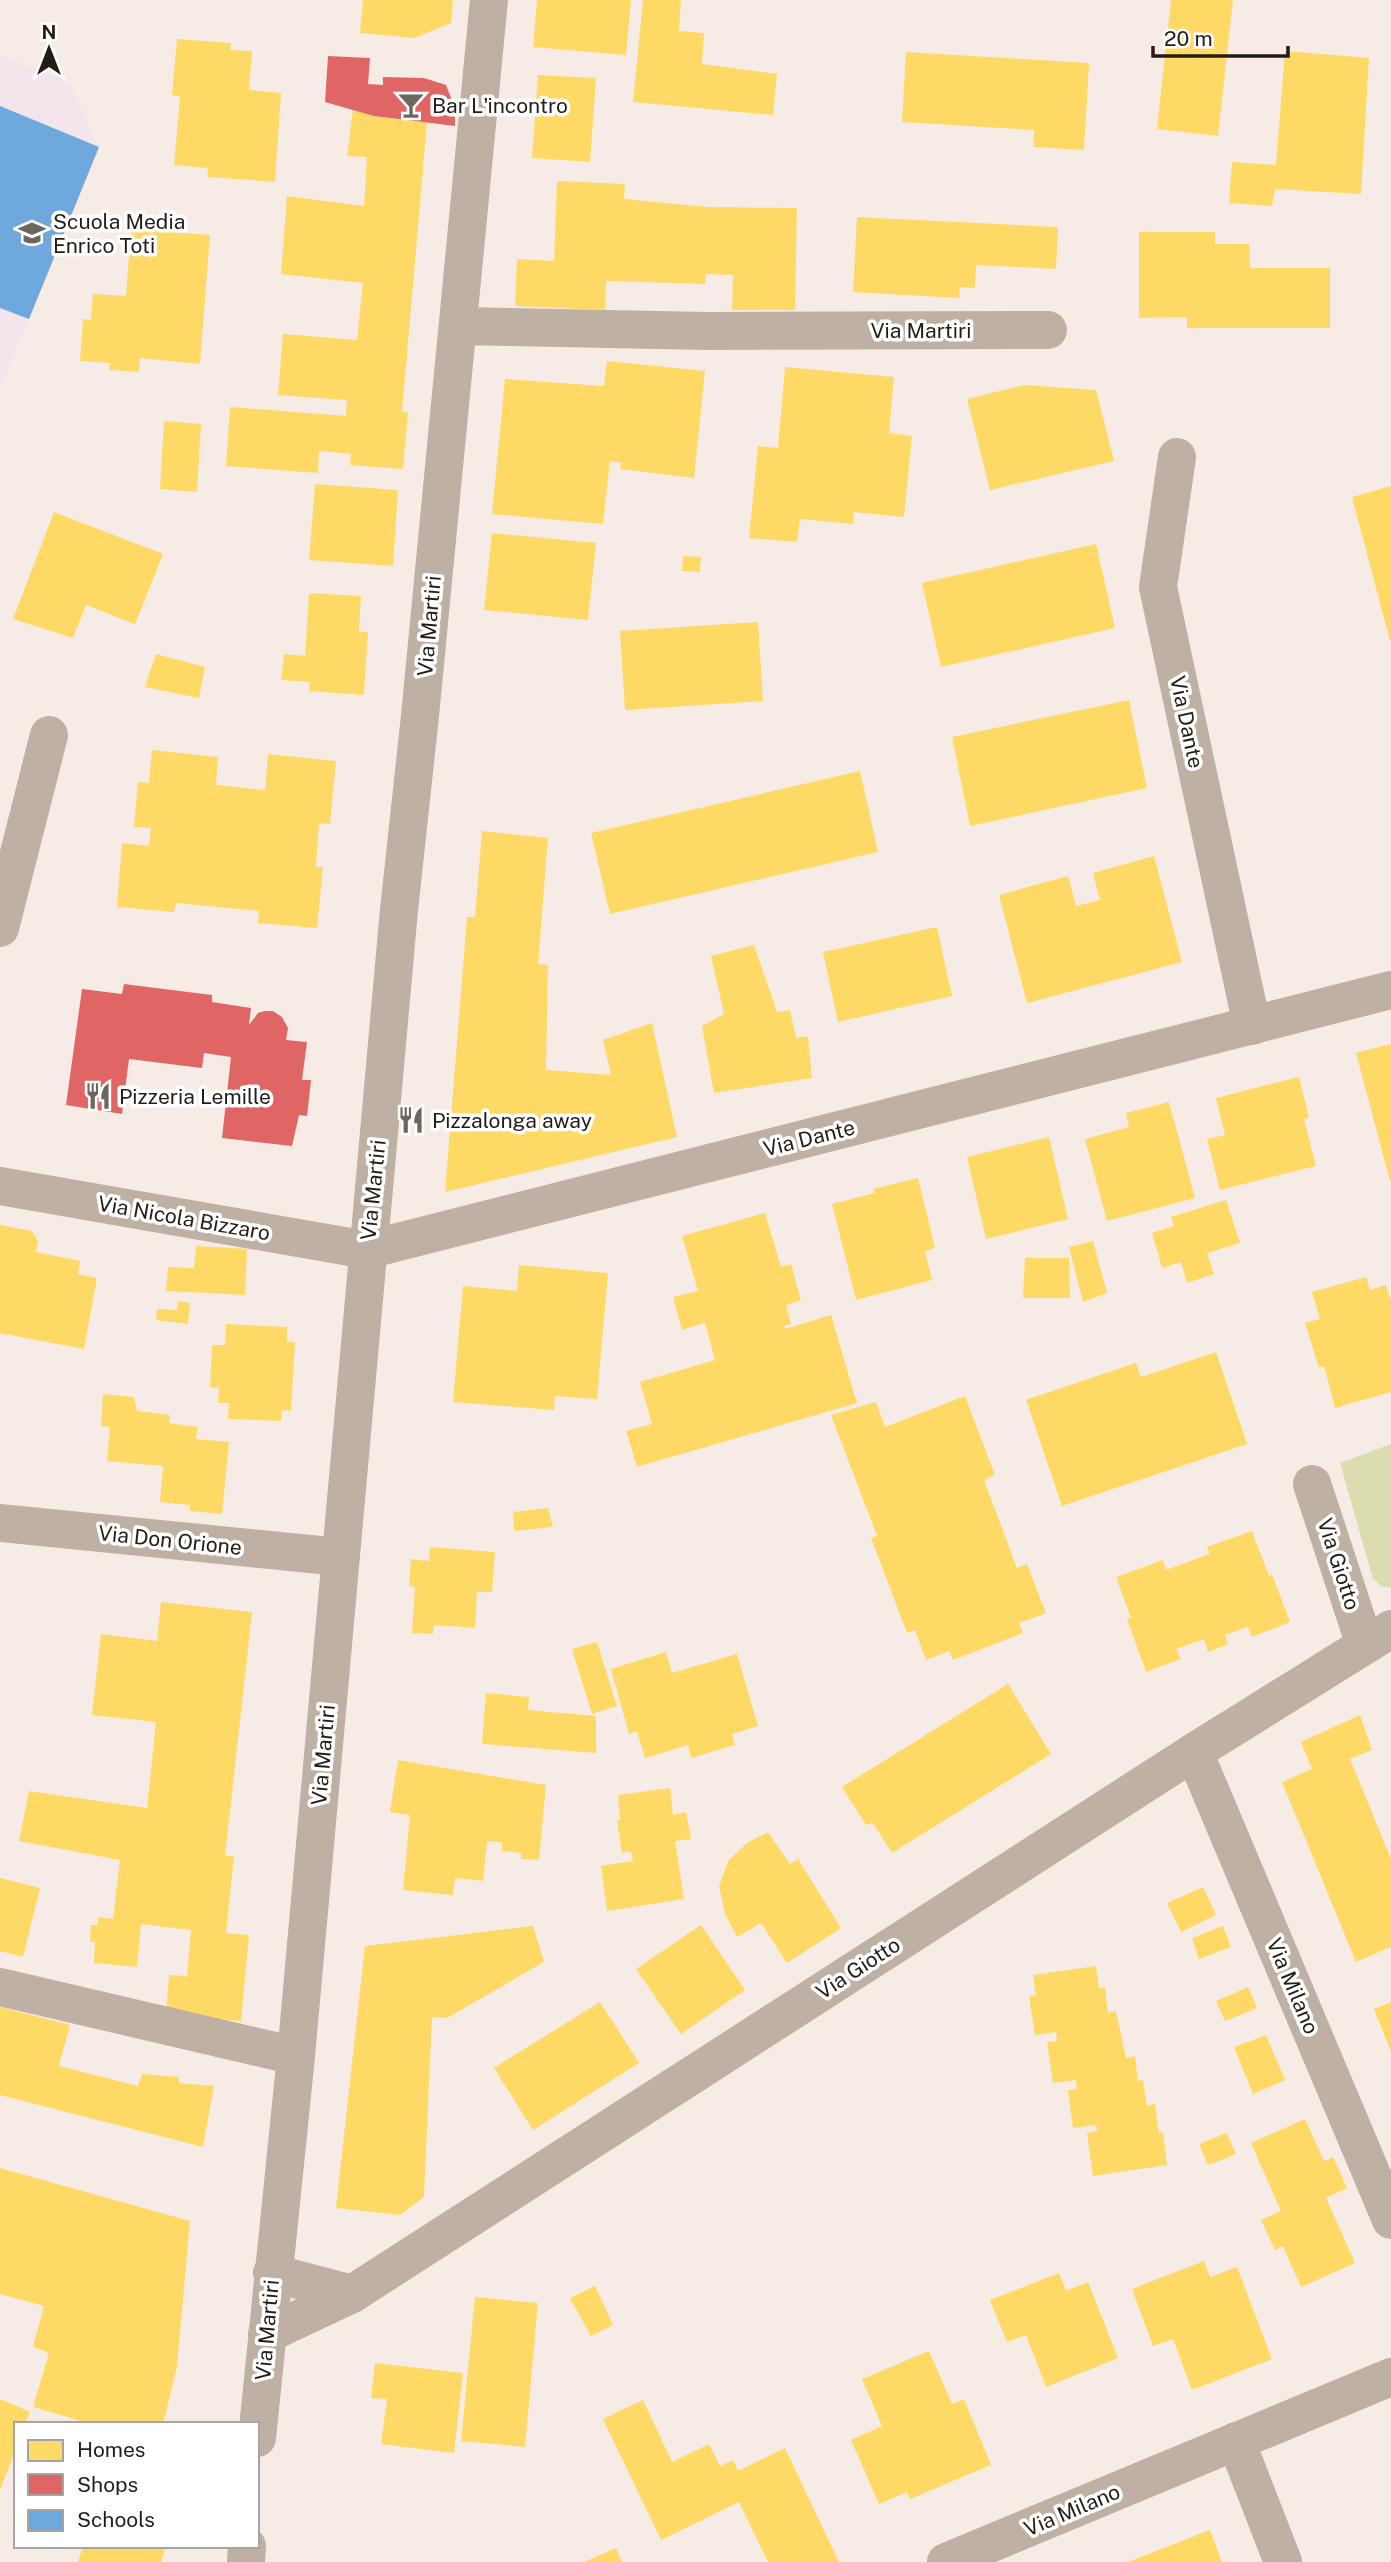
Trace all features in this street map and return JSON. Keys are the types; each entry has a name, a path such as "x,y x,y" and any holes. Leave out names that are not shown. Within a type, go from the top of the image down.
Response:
{"street":[{"name":"Via Martiri","path":"259,2422 296,2056 367,1250 489,0"},
{"name":"Via Martiri","path":"458,326 708,331 1048,330"},
{"name":"Via Dante","path":"1177,457 1158,587 1252,1026"},
{"path":"0,928 49,735"},
{"name":"Via Dante","path":"367,1250 1391,990"},
{"name":"Via Nicola Bizzaro","path":"0,1186 367,1250"},
{"name":"Via Giotto","path":"267,2334 352,2294 1194,1752 1378,1637 1312,1484"},
{"name":"Via Don Orione","path":"0,1523 340,1557"},
{"name":"Via Milano","path":"1194,1752 1391,2220"},
{"path":"0,1987 296,2056"},
{"path":"272,2273 352,2294"},
{"name":"Via Milano","path":"946,2562 1391,2377"},
{"path":"1236,2441 1283,2562"}],"shaded area":[{"name":"Scuola Media Enrico Toti","path":"0,55 70,83 99,147 0,389"}],"green space":[{"path":"1391,1444 1391,1588 1381,1586 1373,1579 1340,1463"}],"building: Homes":[{"path":"363,0 453,0 451,23 414,38 360,33"},
{"path":"537,0 631,0 626,55 533,47"},
{"path":"643,0 681,0 679,31 704,33 702,64 777,74 773,115 633,102"},
{"path":"1171,0 1233,0 1218,136 1157,129"},
{"path":"177,39 231,43 230,50 252,51 249,90 281,93 275,182 207,177 208,168 174,165 180,96 172,95"},
{"path":"1285,51 1369,58 1361,194 1275,189 1272,206 1229,203 1232,162 1276,165"},
{"path":"906,52 1089,63 1084,150 1033,147 1034,130 902,122"},
{"path":"538,75 596,78 590,162 532,158"},
{"path":"353,109 374,116 427,123 402,412 408,412 403,469 350,465 351,454 319,451 318,473 226,466 230,407 346,416 347,400 278,395 283,334 357,340 363,283 281,274 287,196 364,206 367,157 347,156"},
{"path":"557,181 625,184 624,199 707,207 797,208 795,310 732,310 733,275 706,274 705,284 606,281 605,310 515,306 517,259 554,261"},
{"path":"857,217 1058,227 1056,269 976,265 975,288 960,287 959,298 853,292"},
{"path":"131,229 210,235 200,364 140,358 139,372 109,370 110,363 80,361 83,319 91,320 93,294 126,296"},
{"path":"1139,232 1215,232 1215,244 1249,244 1250,268 1330,268 1330,328 1187,328 1187,317 1139,318"},
{"path":"607,361 705,371 694,478 620,469 621,463 610,461 603,524 492,514 505,379 604,386"},
{"path":"785,367 894,377 889,433 912,436 904,517 854,512 853,524 800,519 797,542 749,538 758,446 778,448"},
{"path":"1024,385 1096,390 1114,461 990,490 967,399"},
{"path":"164,421 201,424 197,492 160,489"},
{"path":"315,484 398,490 393,566 309,560"},
{"path":"1391,486 1391,641 1390,641 1352,497"},
{"path":"54,512 163,554 135,624 86,605 73,638 13,619"},
{"path":"492,533 596,543 588,620 484,610"},
{"path":"1096,544 1115,628 941,667 922,583"},
{"path":"683,556 701,557 700,572 682,571"},
{"path":"309,593 361,596 359,632 368,632 364,695 309,691 310,682 281,680 284,654 305,656"},
{"path":"758,622 763,701 625,710 620,631"},
{"path":"156,654 205,667 199,698 145,687"},
{"path":"1129,700 1147,788 970,826 952,737"},
{"path":"152,750 218,757 216,785 265,790 268,754 336,761 330,824 319,823 316,867 323,867 317,928 258,923 259,911 176,903 174,912 117,907 122,843 149,846 151,828 134,827 138,782 149,783"},
{"path":"860,771 878,852 610,914 591,833"},
{"path":"482,831 548,838 538,964 548,965 546,1070 611,1075 603,1040 652,1023 677,1137 445,1192 467,917 475,917"},
{"path":"1154,856 1182,962 1027,1003 999,895 1068,876 1076,906 1100,900 1093,873"},
{"path":"937,927 952,996 838,1022 823,952"},
{"path":"754,945 777,1012 790,1010 796,1038 808,1036 812,1078 714,1093 702,1026 724,1014 711,956"},
{"path":"1391,1044 1391,1181 1390,1181 1356,1053"},
{"path":"1299,1077 1309,1117 1304,1119 1316,1166 1220,1190 1207,1139 1225,1135 1216,1098"},
{"path":"1169,1102 1195,1198 1107,1221 1085,1139 1129,1127 1126,1113"},
{"path":"1049,1137 1068,1219 986,1239 967,1157"},
{"path":"918,1178 935,1248 925,1251 932,1280 856,1300 832,1204 875,1193 873,1189"},
{"path":"1226,1200 1240,1243 1207,1253 1214,1274 1187,1283 1181,1262 1162,1268 1152,1233 1174,1226 1171,1217"},
{"path":"765,1213 781,1267 791,1264 801,1300 786,1305 791,1324 784,1326 785,1329 831,1315 857,1403 637,1467 626,1431 652,1424 640,1382 715,1360 705,1323 682,1330 673,1297 698,1291 682,1236"},
{"path":"0,1225 32,1231 38,1241 36,1252 80,1261 78,1274 97,1278 84,1349 0,1333"},
{"path":"1093,1241 1107,1293 1083,1302 1069,1247"},
{"path":"196,1246 247,1249 245,1295 166,1291 168,1267 194,1268"},
{"path":"1025,1258 1069,1258 1070,1298 1023,1298"},
{"path":"519,1265 608,1273 597,1399 555,1396 554,1410 453,1402 463,1286 517,1291"},
{"path":"1366,1277 1370,1290 1386,1285 1391,1301 1391,1392 1335,1408 1324,1366 1319,1368 1305,1323 1320,1319 1312,1292"},
{"path":"178,1301 190,1303 188,1324 156,1320 157,1309 177,1310"},
{"path":"226,1324 287,1327 287,1342 295,1342 291,1411 282,1410 281,1421 228,1419 229,1403 218,1403 219,1388 210,1387 212,1345 225,1345"},
{"path":"1216,1352 1247,1444 1062,1506 1026,1400 1136,1363 1141,1377"},
{"path":"103,1394 134,1397 137,1411 170,1415 169,1423 198,1427 196,1439 229,1442 222,1514 190,1511 190,1505 160,1502 163,1466 107,1461 110,1427 101,1426"},
{"path":"965,1396 995,1475 984,1480 1017,1568 1027,1564 1046,1613 1019,1623 1023,1633 953,1660 949,1651 926,1660 915,1630 907,1633 871,1538 877,1536 831,1415 876,1402 885,1427"},
{"path":"548,1508 553,1527 514,1531 513,1512"},
{"path":"1252,1531 1290,1622 1252,1637 1248,1627 1225,1635 1228,1644 1208,1652 1204,1639 1176,1649 1181,1659 1146,1672 1127,1619 1131,1618 1116,1577 1163,1560 1166,1570 1210,1554 1207,1547"},
{"path":"430,1547 495,1552 492,1592 477,1592 475,1628 434,1625 433,1634 412,1633 415,1587 409,1586 411,1559 429,1561"},
{"path":"161,1602 252,1612 225,1856 234,1856 226,1933 249,1935 241,2021 166,2015 169,1975 187,1976 191,1930 141,1924 137,1967 94,1963 95,1942 90,1942 91,1925 98,1925 98,1917 113,1919 120,1860 19,1841 29,1791 147,1808 156,1722 92,1715 101,1634 157,1641"},
{"path":"597,1642 617,1706 592,1714 572,1649"},
{"path":"666,1652 672,1673 737,1654 758,1726 732,1734 735,1745 691,1758 688,1745 645,1758 637,1731 629,1734 611,1669"},
{"path":"1008,1684 1051,1754 892,1853 873,1823 866,1825 842,1787"},
{"path":"486,1693 529,1697 528,1710 596,1716 596,1753 482,1744"},
{"path":"1360,1715 1372,1750 1350,1759 1391,1859 1391,1947 1356,1962 1282,1782 1312,1769 1301,1742"},
{"path":"398,1760 546,1785 539,1860 521,1859 521,1853 502,1851 502,1842 487,1841 483,1881 455,1878 453,1895 403,1890 410,1815 390,1812"},
{"path":"670,1788 673,1815 686,1812 691,1839 675,1841 684,1899 607,1911 601,1866 633,1861 631,1851 622,1853 617,1820 620,1820 618,1795"},
{"path":"768,1832 790,1864 798,1859 841,1928 787,1963 761,1923 737,1937 725,1914 719,1886 728,1861 747,1843"},
{"path":"0,1878 40,1888 23,1957 0,1951"},
{"path":"1203,1887 1216,1915 1181,1932 1167,1903"},
{"path":"701,1925 745,1990 681,2034 636,1969"},
{"path":"533,1926 544,1962 447,2018 432,2017 424,2197 400,2215 336,2208 365,1946"},
{"path":"1223,1926 1231,1947 1199,1959 1192,1938"},
{"path":"1096,1966 1099,1988 1105,1987 1108,2013 1116,2011 1126,2058 1135,2056 1138,2081 1143,2080 1147,2106 1155,2104 1159,2133 1163,2132 1167,2165 1093,2176 1087,2133 1097,2131 1096,2125 1073,2128 1068,2090 1077,2089 1076,2080 1053,2083 1047,2042 1057,2041 1056,2032 1035,2035 1029,1996 1036,1995 1033,1975"},
{"path":"1248,1987 1257,2008 1225,2021 1216,2001"},
{"path":"600,2002 639,2063 533,2130 494,2068"},
{"path":"1391,2002 1391,2052 1374,2009"},
{"path":"0,2007 70,2025 59,2066 138,2086 142,2074 179,2077 179,2083 214,2086 203,2147 0,2095"},
{"path":"1266,2035 1285,2080 1253,2094 1234,2047"},
{"path":"1305,2119 1324,2161 1333,2157 1347,2188 1326,2198 1355,2263 1301,2287 1283,2246 1275,2250 1261,2220 1281,2211 1251,2143"},
{"path":"1227,2133 1236,2154 1208,2165 1199,2144"},
{"path":"0,2168 190,2221 177,2367 163,2422 84,2422 33,2407 49,2353 33,2347 44,2306 0,2294"},
{"path":"1204,2261 1210,2277 1237,2267 1272,2359 1192,2390 1173,2339 1153,2346 1132,2289"},
{"path":"1059,2273 1066,2291 1088,2282 1118,2358 1046,2387 1026,2335 1007,2342 990,2300"},
{"path":"595,2286 613,2325 591,2336 570,2298"},
{"path":"475,2297 538,2303 525,2447 461,2441"},
{"path":"929,2351 952,2404 964,2399 991,2465 910,2499 907,2492 879,2504 851,2440 882,2426 862,2379"},
{"path":"375,2363 463,2373 454,2453 381,2444 387,2399 371,2398"},
{"path":"0,2399 30,2412 26,2422 14,2422 14,2454 0,2490"},
{"path":"643,2400 672,2462 709,2444 720,2466 733,2460 738,2471 785,2448 839,2562 768,2562 739,2502 661,2540 603,2419"},
{"path":"1210,2530 1222,2562 1128,2562"},
{"path":"82,2548 165,2548 161,2562 78,2562"},
{"path":"616,2548 622,2562 584,2562"}],"building: Shops":[{"path":"328,56 370,58 368,84 383,85 383,77 424,78 446,85 455,108 455,126 374,116 325,102"},
{"path":"124,984 212,995 212,1002 251,1008 249,1025 258,1013 265,1011 273,1011 282,1017 288,1028 286,1040 307,1042 302,1080 311,1080 307,1116 299,1115 292,1146 222,1138 231,1057 204,1053 202,1068 129,1059 122,1114 66,1105 82,989 122,994"}],"building: Schools":[{"name":"Scuola Media Enrico Toti","path":"0,106 99,147 29,319 0,308"}],"place":[{"name":"Bar L'incontro","path":"411,105"},
{"name":"Scuola Media Enrico Toti","path":"32,233"},
{"name":"Pizzeria Lemille","path":"98,1096"},
{"name":"Pizzalonga away","path":"411,1120"}]}
